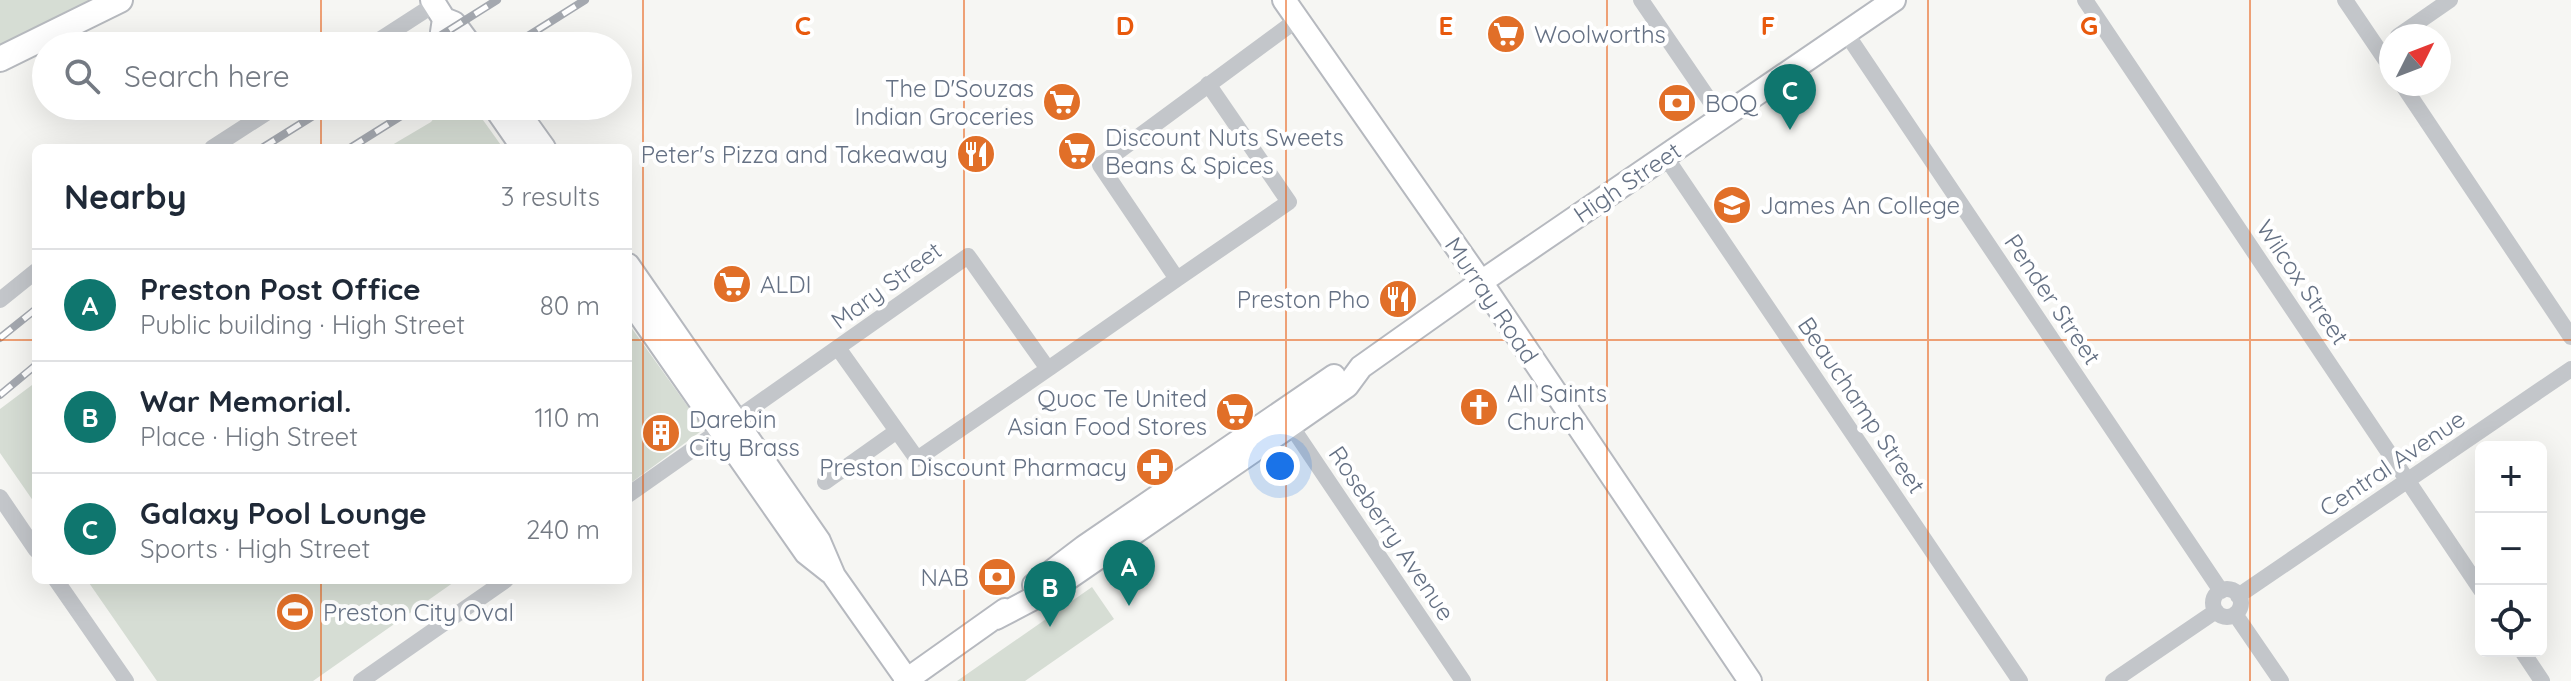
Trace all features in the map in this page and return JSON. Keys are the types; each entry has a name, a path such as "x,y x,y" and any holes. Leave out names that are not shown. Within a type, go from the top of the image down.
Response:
{"main road":[{"path":"55,32 120,0"},
{"name":"Murray Road","path":"1284,0 1481,282 1750,681"},
{"name":"High Street","path":"907,681 996,618 1057,586 1287,419 1347,386 1361,367 1481,282 1894,0"},
{"path":"437,8 442,32"},
{"path":"437,8 461,32"},
{"path":"0,59 32,43"},
{"path":"504,120 520,144"},
{"path":"524,120 541,144"},
{"path":"632,271 728,426"},
{"path":"632,303 819,541 834,576 907,681"}],"street":[{"path":"1641,0 1721,117"},
{"name":"Wilcox Street","path":"2085,0 2478,585"},
{"path":"2345,0 2379,39"},
{"path":"2415,24 2450,0"},
{"path":"395,32 437,8"},
{"path":"1177,279 1100,165 1298,19"},
{"name":"Pender Street","path":"1846,33 2221,591"},
{"path":"838,348 917,459 1289,202 1208,84"},
{"path":"2410,96 2571,337"},
{"path":"218,144 255,120"},
{"name":"Beauchamp Street","path":"1665,156 2020,681"},
{"name":"Mary Street","path":"632,492 968,256 1048,369"},
{"path":"0,300 32,274"},
{"name":"Central Avenue","path":"2238,596 2571,369"},
{"name":"Roseberry Avenue","path":"1287,419 1463,681"},
{"path":"825,482 897,431"},
{"path":"0,497 32,544"},
{"path":"59,584 126,681"},
{"path":"361,681 500,584"},
{"path":"2229,590 2238,596 2241,603 2235,614 2227,617 2216,611 2214,598 2221,591 2229,590"},
{"path":"2113,681 2216,611"},
{"path":"2235,614 2281,681"},
{"path":"2526,657 2542,681"}],"shaded area":[{"path":"0,0 101,0 32,32 0,50"},
{"path":"483,120 500,144 394,144 431,122"},
{"path":"632,329 704,429 632,482"},
{"path":"32,385 32,499 0,453 0,409"},
{"name":"Preston City Oval","path":"90,584 451,584 313,681 157,681"},
{"path":"1092,587 1114,619 1025,681 957,681"}],"railway":[{"path":"446,32 497,0"},
{"path":"534,32 585,0"},
{"path":"268,144 307,120"},
{"path":"356,144 395,120"},
{"path":"0,338 32,312"},
{"path":"0,395 32,368"}],"place":[{"name":"Woolworths","path":"1506,34"},
{"name":"The D'Souzas Indian Groceries","path":"1062,102"},
{"name":"BOQ","path":"1677,103"},
{"name":"Galaxy Pool Lounge","path":"1790,130"},
{"name":"Discount Nuts Sweets Beans & Spices","path":"1077,151"},
{"name":"Peter's Pizza and Takeaway","path":"976,154"},
{"name":"James An College","path":"1732,205"},
{"name":"ALDI","path":"732,284"},
{"name":"Preston Pho","path":"1398,299"},
{"name":"All Saints Church","path":"1479,407"},
{"name":"Quoc Te United Asian Food Stores","path":"1235,412"},
{"name":"Darebin City Brass","path":"661,433"},
{"name":"Preston Discount Pharmacy","path":"1155,467"},
{"name":"NAB","path":"997,577"},
{"name":"Preston Post Office","path":"1129,606"},
{"name":"Preston City Oval","path":"295,612"},
{"name":"War Memorial.","path":"1050,627"}]}
